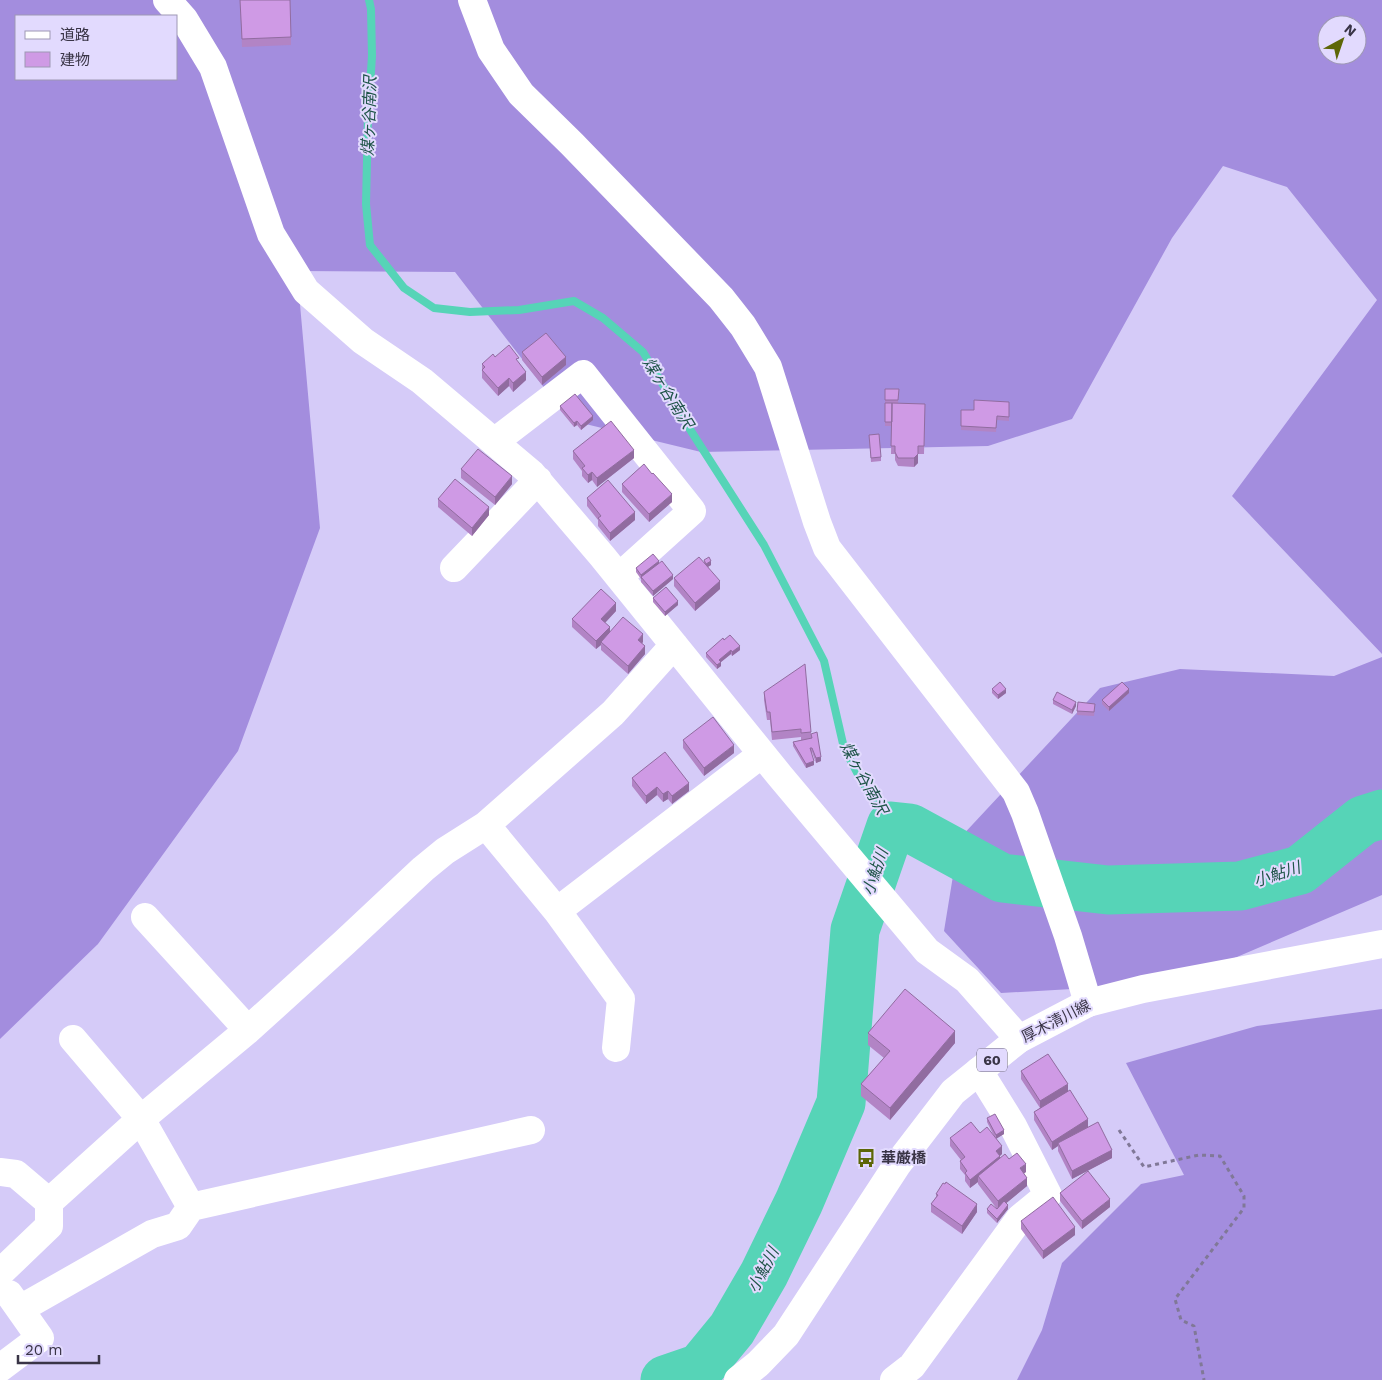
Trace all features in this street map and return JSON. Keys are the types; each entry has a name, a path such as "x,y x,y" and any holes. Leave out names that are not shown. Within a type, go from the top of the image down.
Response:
{"street":[{"path":"167,0 184,19 213,67 271,234 306,290 362,341 422,381 538,480 926,951 966,980 1019,1038"},
{"path":"472,0 490,50 521,94 721,298 743,326 768,367 827,548 1016,792 1068,936 1088,1003"},
{"path":"494,442 583,374 692,510 619,577"},
{"path":"454,568 538,480"},
{"path":"0,1273 49,1226 49,1202 141,1119 248,1030 422,869 445,851 486,825 613,713 674,645"},
{"path":"557,911 762,754"},
{"path":"486,825 557,911 621,999 616,1048"},
{"path":"144,917 248,1030"},
{"name":"厚木清川線","path":"738,1380 758,1364 786,1334 897,1165 953,1092 1019,1038 1088,1003 1143,989 1382,944"},
{"path":"73,1039 141,1119 191,1207"},
{"path":"894,1380 912,1366 1020,1218 1048,1195 1012,1126 979,1071"},
{"path":"20,1309 152,1234 178,1226 191,1207 531,1130"},
{"path":"0,1172 16,1174 49,1202"},
{"path":"0,1281 40,1338 0,1368"}],"path":[{"path":"1119,1130 1144,1167 1199,1156 1220,1156 1244,1196 1244,1208 1175,1299 1181,1320 1194,1326 1204,1380"}],"shaded area":[{"path":"0,0 1382,0 1382,654 1232,496 1377,300 1287,187 1223,166 1172,238 1072,419 988,446 701,452 569,420 455,272 297,271 320,528 238,751 98,944 0,1039"},
{"path":"1382,657 1382,895 1176,983 1001,993 944,931 959,839 1100,688 1180,669 1334,676"},
{"path":"1382,1009 1382,1380 1017,1380 1042,1330 1062,1263 1141,1184 1184,1175 1126,1063 1257,1026"}],"building":[{"path":"240,0 290,0 291,37 242,39"},
{"path":"546,333 566,357 542,377 522,352"},
{"path":"509,345 519,358 516,359 526,372 513,383 509,378 498,388 482,370 485,367 482,364 493,354 495,357"},
{"path":"885,389 899,389 898,400 885,400"},
{"path":"575,394 593,416 581,426 577,421 574,423 560,406"},
{"path":"974,400 1009,402 1009,417 997,416 996,428 961,426 961,410 974,410"},
{"path":"885,403 892,403 892,422 885,422"},
{"path":"892,403 925,404 924,446 918,446 918,454 914,458 898,458 895,446 891,446"},
{"path":"611,421 634,450 597,478 592,472 588,475 582,468 585,466 573,451"},
{"path":"879,434 881,457 871,458 869,435"},
{"path":"478,449 512,476 495,497 461,469"},
{"path":"644,464 672,494 649,514 622,484"},
{"path":"455,479 489,507 472,528 438,499"},
{"path":"608,480 635,512 610,533 598,518 601,516 587,498"},
{"path":"653,554 659,561 641,575 636,568"},
{"path":"699,557 720,581 695,603 674,578"},
{"path":"709,557 711,561 706,564 704,560"},
{"path":"662,561 673,575 653,591 641,577"},
{"path":"666,587 678,601 665,612 653,598"},
{"path":"601,589 616,603 601,619 610,627 596,641 572,619"},
{"path":"623,617 643,634 638,640 645,646 628,666 601,642"},
{"path":"730,635 740,646 732,652 731,650 719,660 721,662 717,665 706,653 723,638 724,640"},
{"path":"805,664 811,732 801,733 801,729 772,732 770,712 767,712 764,692"},
{"path":"1000,682 1006,689 998,695 992,689"},
{"path":"1122,682 1129,689 1109,707 1102,700"},
{"path":"1057,692 1076,702 1072,710 1053,700"},
{"path":"1078,702 1095,704 1094,712 1077,711"},
{"path":"713,717 734,745 704,768 683,740"},
{"path":"817,732 821,757 816,758 812,748 810,748 814,761 806,764 793,742 812,738 811,734"},
{"path":"665,752 689,783 672,796 668,791 663,794 657,787 646,796 632,778"},
{"path":"905,989 955,1031 890,1108 861,1084 890,1051 868,1033"},
{"path":"1048,1054 1068,1084 1040,1101 1021,1071"},
{"path":"1070,1090 1088,1119 1052,1142 1034,1112"},
{"path":"995,1114 1004,1130 996,1135 987,1118"},
{"path":"971,1122 980,1133 987,1127 1002,1146 996,1151 1000,1156 970,1180 965,1173 967,1171 960,1161 965,1157 950,1138"},
{"path":"1098,1122 1112,1150 1072,1171 1058,1143"},
{"path":"1017,1153 1026,1164 1020,1168 1027,1178 998,1201 978,1176 1005,1154 1009,1159"},
{"path":"1088,1171 1110,1199 1082,1221 1060,1193"},
{"path":"946,1182 977,1204 962,1226 931,1204 938,1195 936,1194 943,1183 945,1184"},
{"path":"1053,1197 1075,1227 1043,1251 1021,1221"},
{"path":"1004,1201 1008,1205 997,1219 987,1209 991,1204 997,1209"}],"waterway":[{"name":"煤ヶ谷南沢","path":"369,0 371,9 372,56 368,117 366,204 370,245 404,288 434,308 470,312 519,310 574,301 603,318 643,352 764,545 824,661 844,748 861,780 891,826"},
{"name":"小鮎川","path":"665,1380 700,1368 732,1329 764,1274 799,1202 841,1103 855,930 891,826 910,828 1002,878 1108,890 1240,886 1300,870 1363,820 1382,814"}],"place":[{"name":"華厳橋","path":"866,1158"}]}
